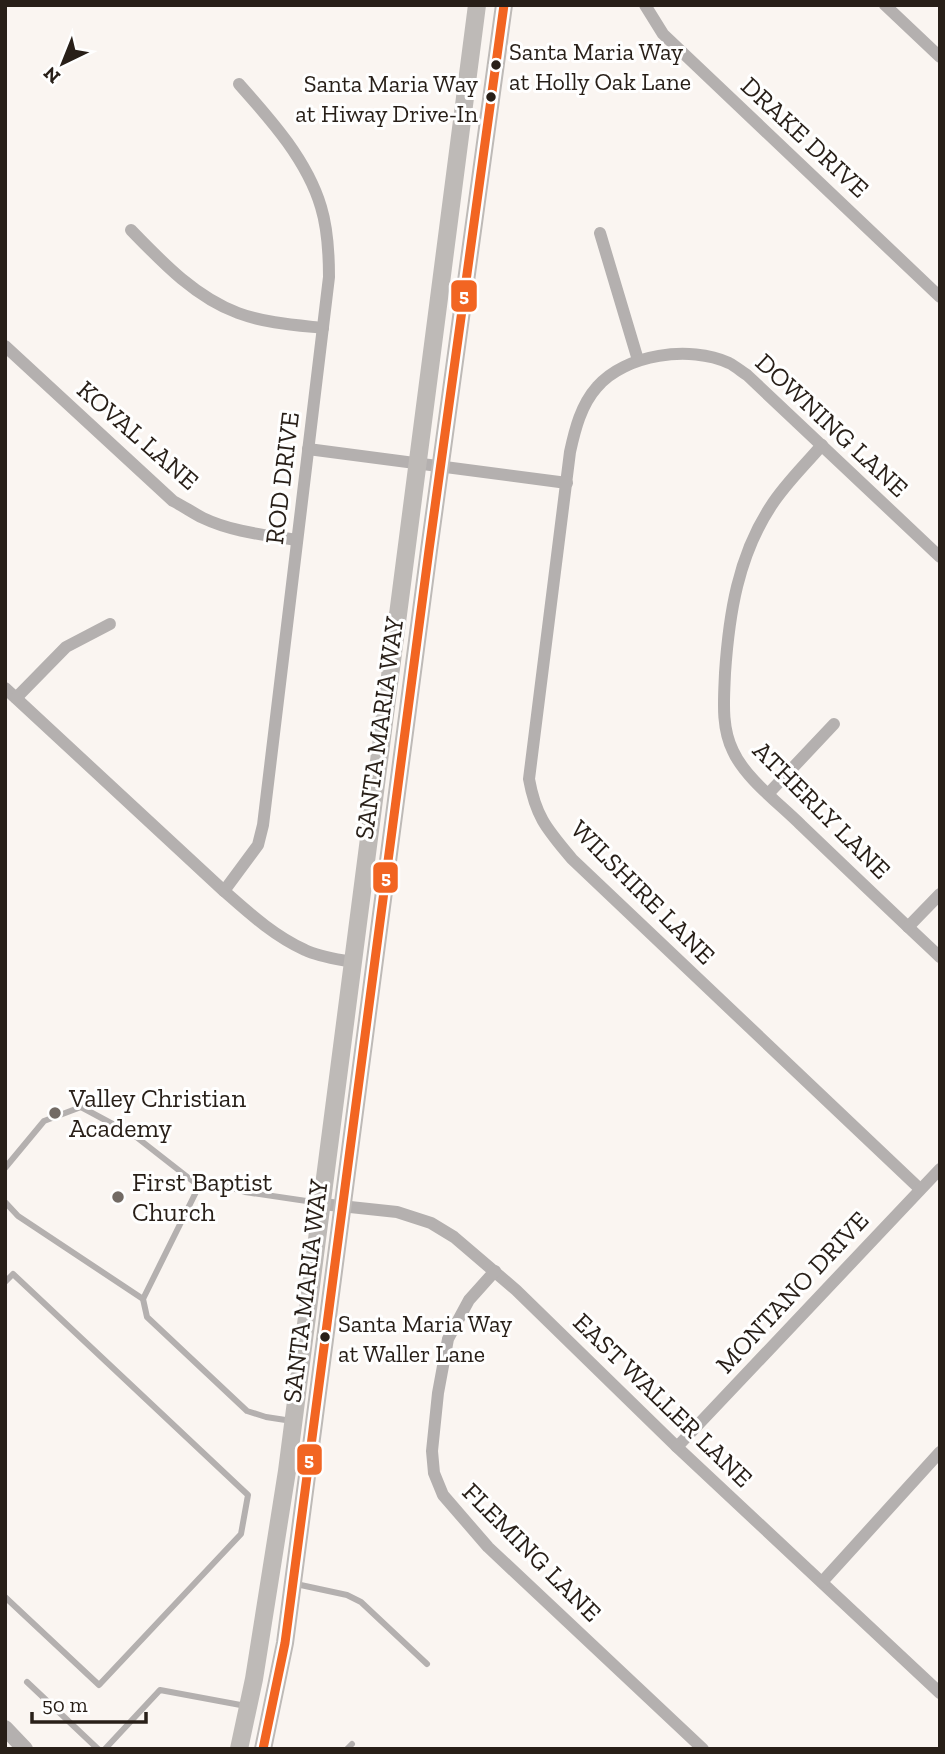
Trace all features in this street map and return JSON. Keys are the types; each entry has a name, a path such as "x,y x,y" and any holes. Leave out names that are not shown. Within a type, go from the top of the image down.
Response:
{"main road":[{"name":"SANTA MARIA WAY","path":"239,1749 273,1572 294,1421 477,5"},
{"name":"SANTA MARIA WAY","path":"262,1749 285,1643 504,5"}],"street":[{"name":"DRAKE DRIVE","path":"645,5 663,34 940,297"},
{"path":"885,5 940,57"},
{"name":"ROD DRIVE","path":"224,891 258,845 263,825 329,277 327,239 321,207 314,189 289,146 239,85"},
{"path":"131,230 192,288 213,301 239,313 285,324 323,328"},
{"path":"600,233 638,360"},
{"name":"KOVAL LANE","path":"5,346 173,501 219,524 297,540"},
{"name":"DOWNING LANE","path":"638,360 684,355 728,362 747,374 940,556"},
{"name":"WILSHIRE LANE","path":"638,360 614,371 597,387 585,405 574,433 531,755 529,779 533,803 545,826 572,859 920,1189"},
{"name":"ATHERLY LANE","path":"822,445 771,504 753,536 740,572 728,633 724,706 726,729 732,750 740,763 768,794 940,957"},
{"path":"308,449 567,483"},
{"path":"16,698 66,647 110,624"},
{"path":"5,688 224,891 284,939 307,951 353,961"},
{"path":"768,794 834,724"},
{"path":"908,927 940,894"},
{"name":"MONTANO DRIVE","path":"677,1447 940,1169"},
{"name":"EAST WALLER LANE","path":"322,1203 397,1212 431,1223 454,1237 495,1272 940,1693"},
{"name":"FLEMING LANE","path":"495,1272 469,1300 448,1339 438,1393 432,1451 434,1473 443,1494 488,1547 703,1749"},
{"path":"822,1582 940,1452"},
{"path":"5,1728 25,1749"}],"lane":[{"path":"5,1168 44,1121 82,1107 135,1136 200,1186 215,1184 245,1192 322,1203"},
{"path":"200,1186 143,1299 147,1317 247,1410 266,1417 294,1421"},
{"path":"5,1202 18,1216 143,1299"},
{"path":"5,1282 13,1274 248,1495 241,1534 99,1685 5,1597"},
{"path":"293,1583 347,1594 361,1602 427,1664"},
{"path":"27,1682 98,1749"},
{"path":"105,1749 160,1690 248,1706"}],"transit line":[{"name":"5","path":"263,1749 285,1643 429,550 504,5"}],"place":[{"name":"Santa Maria Way at Holly Oak Lane","path":"496,65"},
{"name":"Santa Maria Way at Hiway Drive-In","path":"491,97"},
{"name":"Valley Christian Academy","path":"55,1113"},
{"name":"First Baptist Church","path":"118,1197"},
{"name":"Santa Maria Way at Waller Lane","path":"325,1337"}]}
